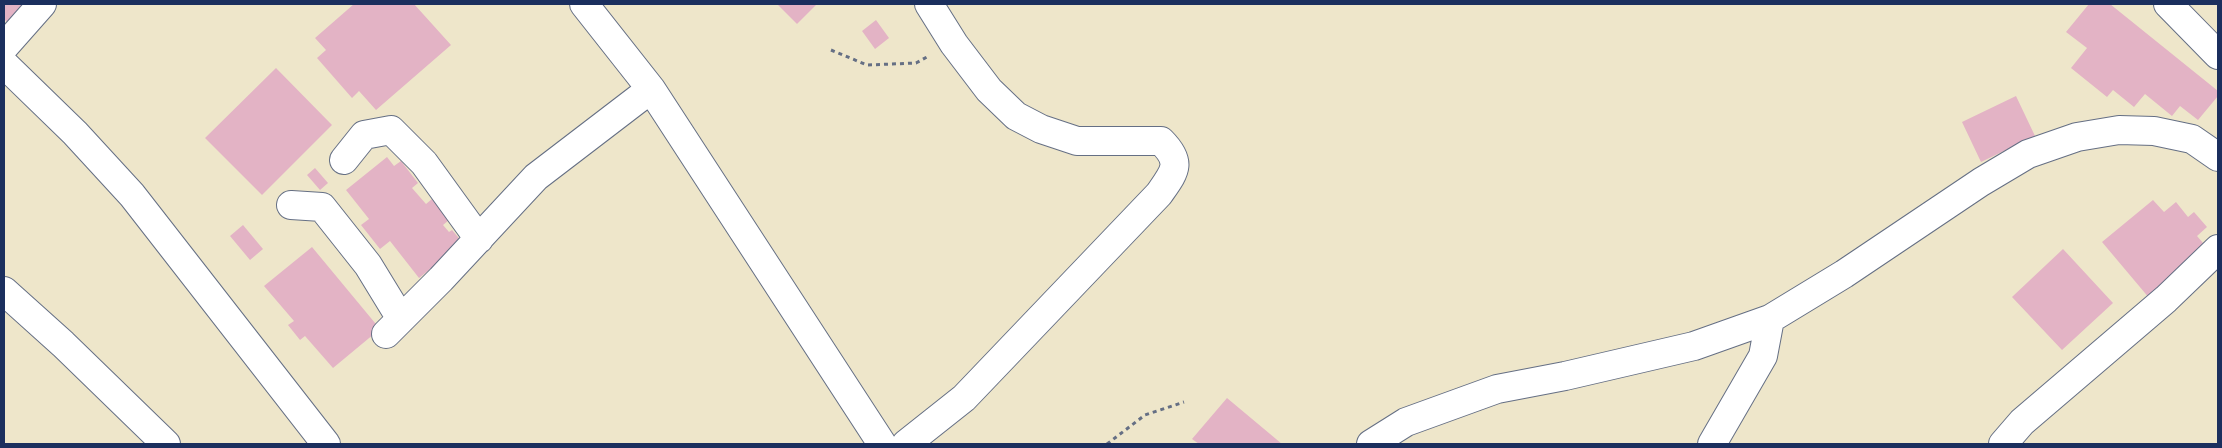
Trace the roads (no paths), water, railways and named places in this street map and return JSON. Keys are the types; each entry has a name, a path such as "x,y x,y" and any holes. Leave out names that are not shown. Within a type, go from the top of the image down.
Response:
{"street":[{"path":"4,47 42,4"},
{"path":"584,4 651,89 882,444"},
{"path":"906,444 964,398 1159,194 1173,174 1176,162 1170,151 1161,141 1078,141 1041,129 1016,116 989,90 954,44 929,4"},
{"path":"2168,4 2218,55"},
{"path":"4,64 75,133 132,195 326,444"},
{"path":"291,205 322,207 368,265 393,326 536,177 651,89"},
{"path":"344,160 364,135 391,130 424,162 478,239"},
{"path":"1371,444 1406,422 1498,389 1694,346 1770,320 1844,274 1981,182 2028,154 2077,137 2119,130 2154,132 2192,139 2218,157"},
{"path":"2003,444 2022,422 2166,299 2218,249"},
{"path":"4,291 166,444"},
{"path":"1712,444 1764,356 1770,320"}]}
